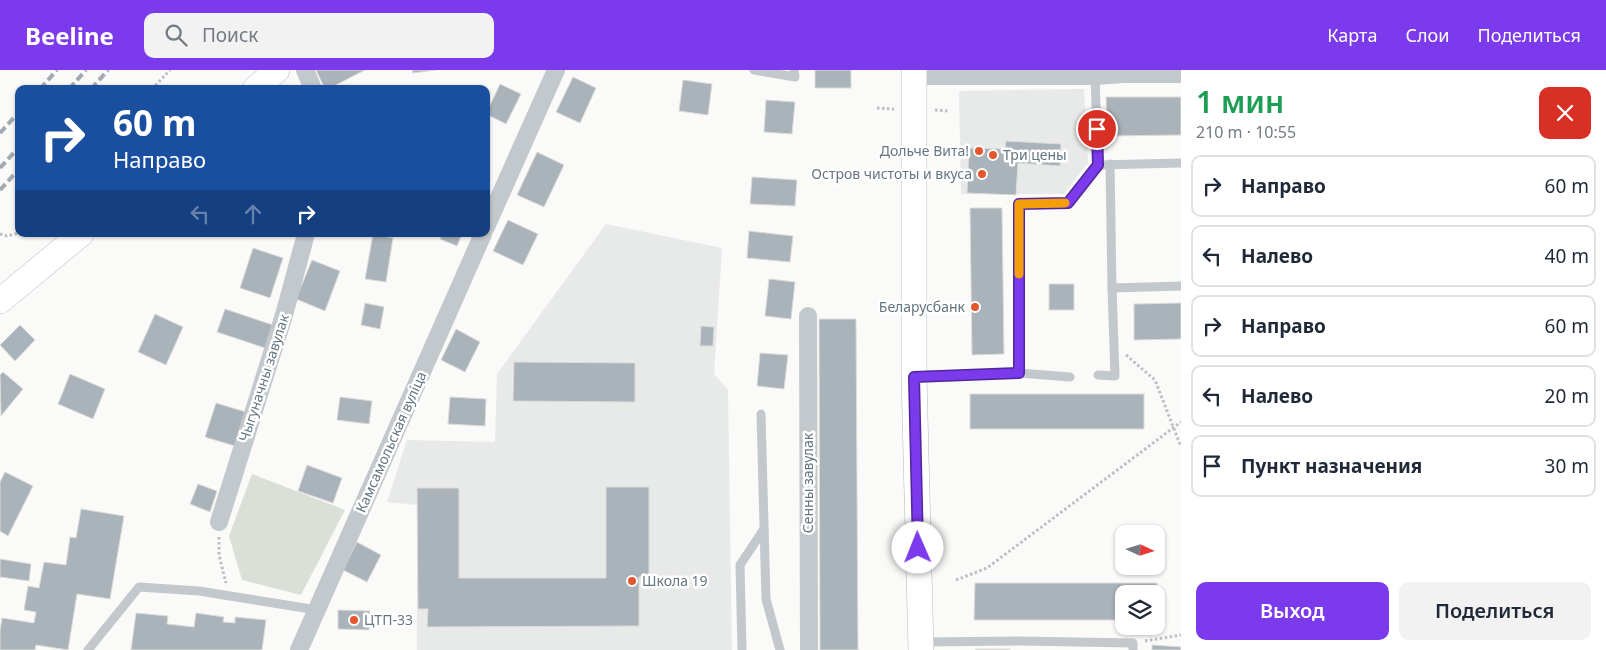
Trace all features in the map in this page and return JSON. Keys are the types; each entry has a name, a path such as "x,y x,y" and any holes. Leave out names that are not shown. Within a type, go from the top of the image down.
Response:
{"main road":[{"path":"260,85 277,70"},
{"path":"914,73 914,377 920,646"},
{"path":"0,301 77,237"}],"street":[{"path":"304,70 311,85"},
{"path":"490,218 556,70"},
{"path":"914,73 1024,73 1096,76 1181,74"},
{"name":"Чыгуначны завулак","path":"219,522 284,315 305,237"},
{"name":"Камсамольская вуліца","path":"299,650 482,237"},
{"name":"Сенны завулак","path":"808,316 808,650"}],"lane":[{"path":"754,70 795,77 794,70"},
{"path":"1019,373 1019,204 1068,203 1098,165 1096,76"},
{"path":"1098,375 1115,376 1110,164"},
{"path":"1098,165 1181,164"},
{"path":"1112,288 1181,286"},
{"path":"914,377 1019,373 1070,377"},
{"path":"761,414 766,599 780,650"},
{"path":"742,650 740,564 764,529"},
{"path":"88,650 138,587 199,590 317,610"},
{"path":"920,646 1133,647"}],"path":[{"path":"156,85 170,70"},
{"path":"0,234 7,236 15,234"},
{"path":"1114,344 1155,380 1181,447"},
{"path":"956,580 987,568 1181,422"},
{"path":"219,522 219,555 229,596"},
{"path":"1133,647 1181,635"}],"shaded area":[{"path":"1084,89 1088,163 1064,194 961,194 959,91"},
{"path":"606,224 722,248 714,374 728,390 732,650 417,650 417,505 387,502 407,440 495,442 497,374"},
{"path":"252,474 345,510 301,595 242,580 229,536"}],"building":[{"path":"316,70 365,70 336,85 323,85"},
{"path":"412,70 436,70 413,73"},
{"path":"815,70 851,70 851,88 815,88"},
{"path":"573,77 596,88 580,123 556,112"},
{"path":"683,80 712,84 708,115 679,111"},
{"path":"500,84 521,94 506,124 490,116 490,105"},
{"path":"1106,97 1181,97 1181,135 1107,136"},
{"path":"766,100 795,102 792,134 764,132"},
{"path":"1006,141 1061,144 1060,166 1018,163 1016,195 967,193 969,148 1005,149"},
{"path":"537,152 564,165 544,207 517,195"},
{"path":"752,177 797,180 795,206 750,204"},
{"path":"970,208 1002,208 1004,354 972,355"},
{"path":"508,220 538,234 523,265 493,251"},
{"path":"749,231 793,236 790,262 747,258"},
{"path":"372,237 393,238 386,282 365,279"},
{"path":"441,237 461,237 457,246 440,239"},
{"path":"253,248 283,258 270,298 240,288"},
{"path":"312,260 340,271 325,311 296,299"},
{"path":"769,279 795,282 791,319 765,316"},
{"path":"1049,284 1074,284 1074,310 1049,310"},
{"path":"365,303 384,307 380,329 361,325"},
{"path":"1181,303 1181,339 1134,340 1134,304"},
{"path":"225,309 273,325 265,348 217,332"},
{"path":"155,314 183,327 166,365 138,352"},
{"path":"819,319 856,319 858,650 820,650"},
{"path":"20,325 35,340 15,361 0,345"},
{"path":"701,326 714,327 713,346 700,346"},
{"path":"456,329 480,342 465,372 441,360"},
{"path":"760,353 788,355 784,389 757,386"},
{"path":"514,362 635,363 635,402 513,401"},
{"path":"3,372 23,389 1,416 0,375"},
{"path":"70,374 105,389 93,419 58,404"},
{"path":"970,394 1144,394 1144,429 970,429"},
{"path":"340,397 372,401 369,424 337,420"},
{"path":"450,397 486,399 485,426 448,424"},
{"path":"216,403 246,412 235,446 205,437"},
{"path":"307,465 342,478 333,503 298,491"},
{"path":"5,472 33,486 8,536 0,531 0,482"},
{"path":"198,484 217,491 210,512 190,504"},
{"name":"Школа 19","path":"606,487 649,487 649,577 639,577 639,626 427,627 428,609 418,609 417,488 459,488 459,578 606,578"},
{"path":"81,509 124,516 110,599 77,594 68,650 36,645 35,650 0,650 2,618 34,623 36,612 24,610 28,586 39,588 44,562 66,565 70,537 76,538"},
{"path":"357,542 381,555 367,582 343,570"},
{"path":"0,559 31,564 29,581 0,577"},
{"path":"975,583 1157,583 1157,585 1115,585 1115,620 974,620"},
{"name":"ЦТП-33","path":"338,610 370,611 369,630 338,629"},
{"path":"136,613 168,616 167,624 194,627 196,613 224,617 223,622 235,623 235,617 266,620 262,650 131,650"},
{"path":"1152,645 1181,647 1181,650 1152,650"},
{"path":"1010,649 1010,650 976,650"}],"railway":[{"path":"44,85 57,70"},
{"path":"73,85 86,70"},
{"path":"95,85 108,70"},
{"path":"0,133 15,116"},
{"path":"0,168 15,151"},
{"path":"0,190 15,173"}],"slow traffic":[{"path":"1019,274 1019,204 1065,203"}],"place":[{"name":"Дольче Вита!","path":"979,151"},
{"name":"Три цены","path":"993,155"},
{"name":"Остров чистоты и вкуса","path":"982,174"},
{"name":"Беларусбанк","path":"975,307"},
{"name":"Школа 19","path":"632,581"},
{"name":"ЦТП-33","path":"354,620"}],"route":[{"path":"918,548 914,377 1019,373 1019,204 1068,203 1098,165 1097,129"}]}
